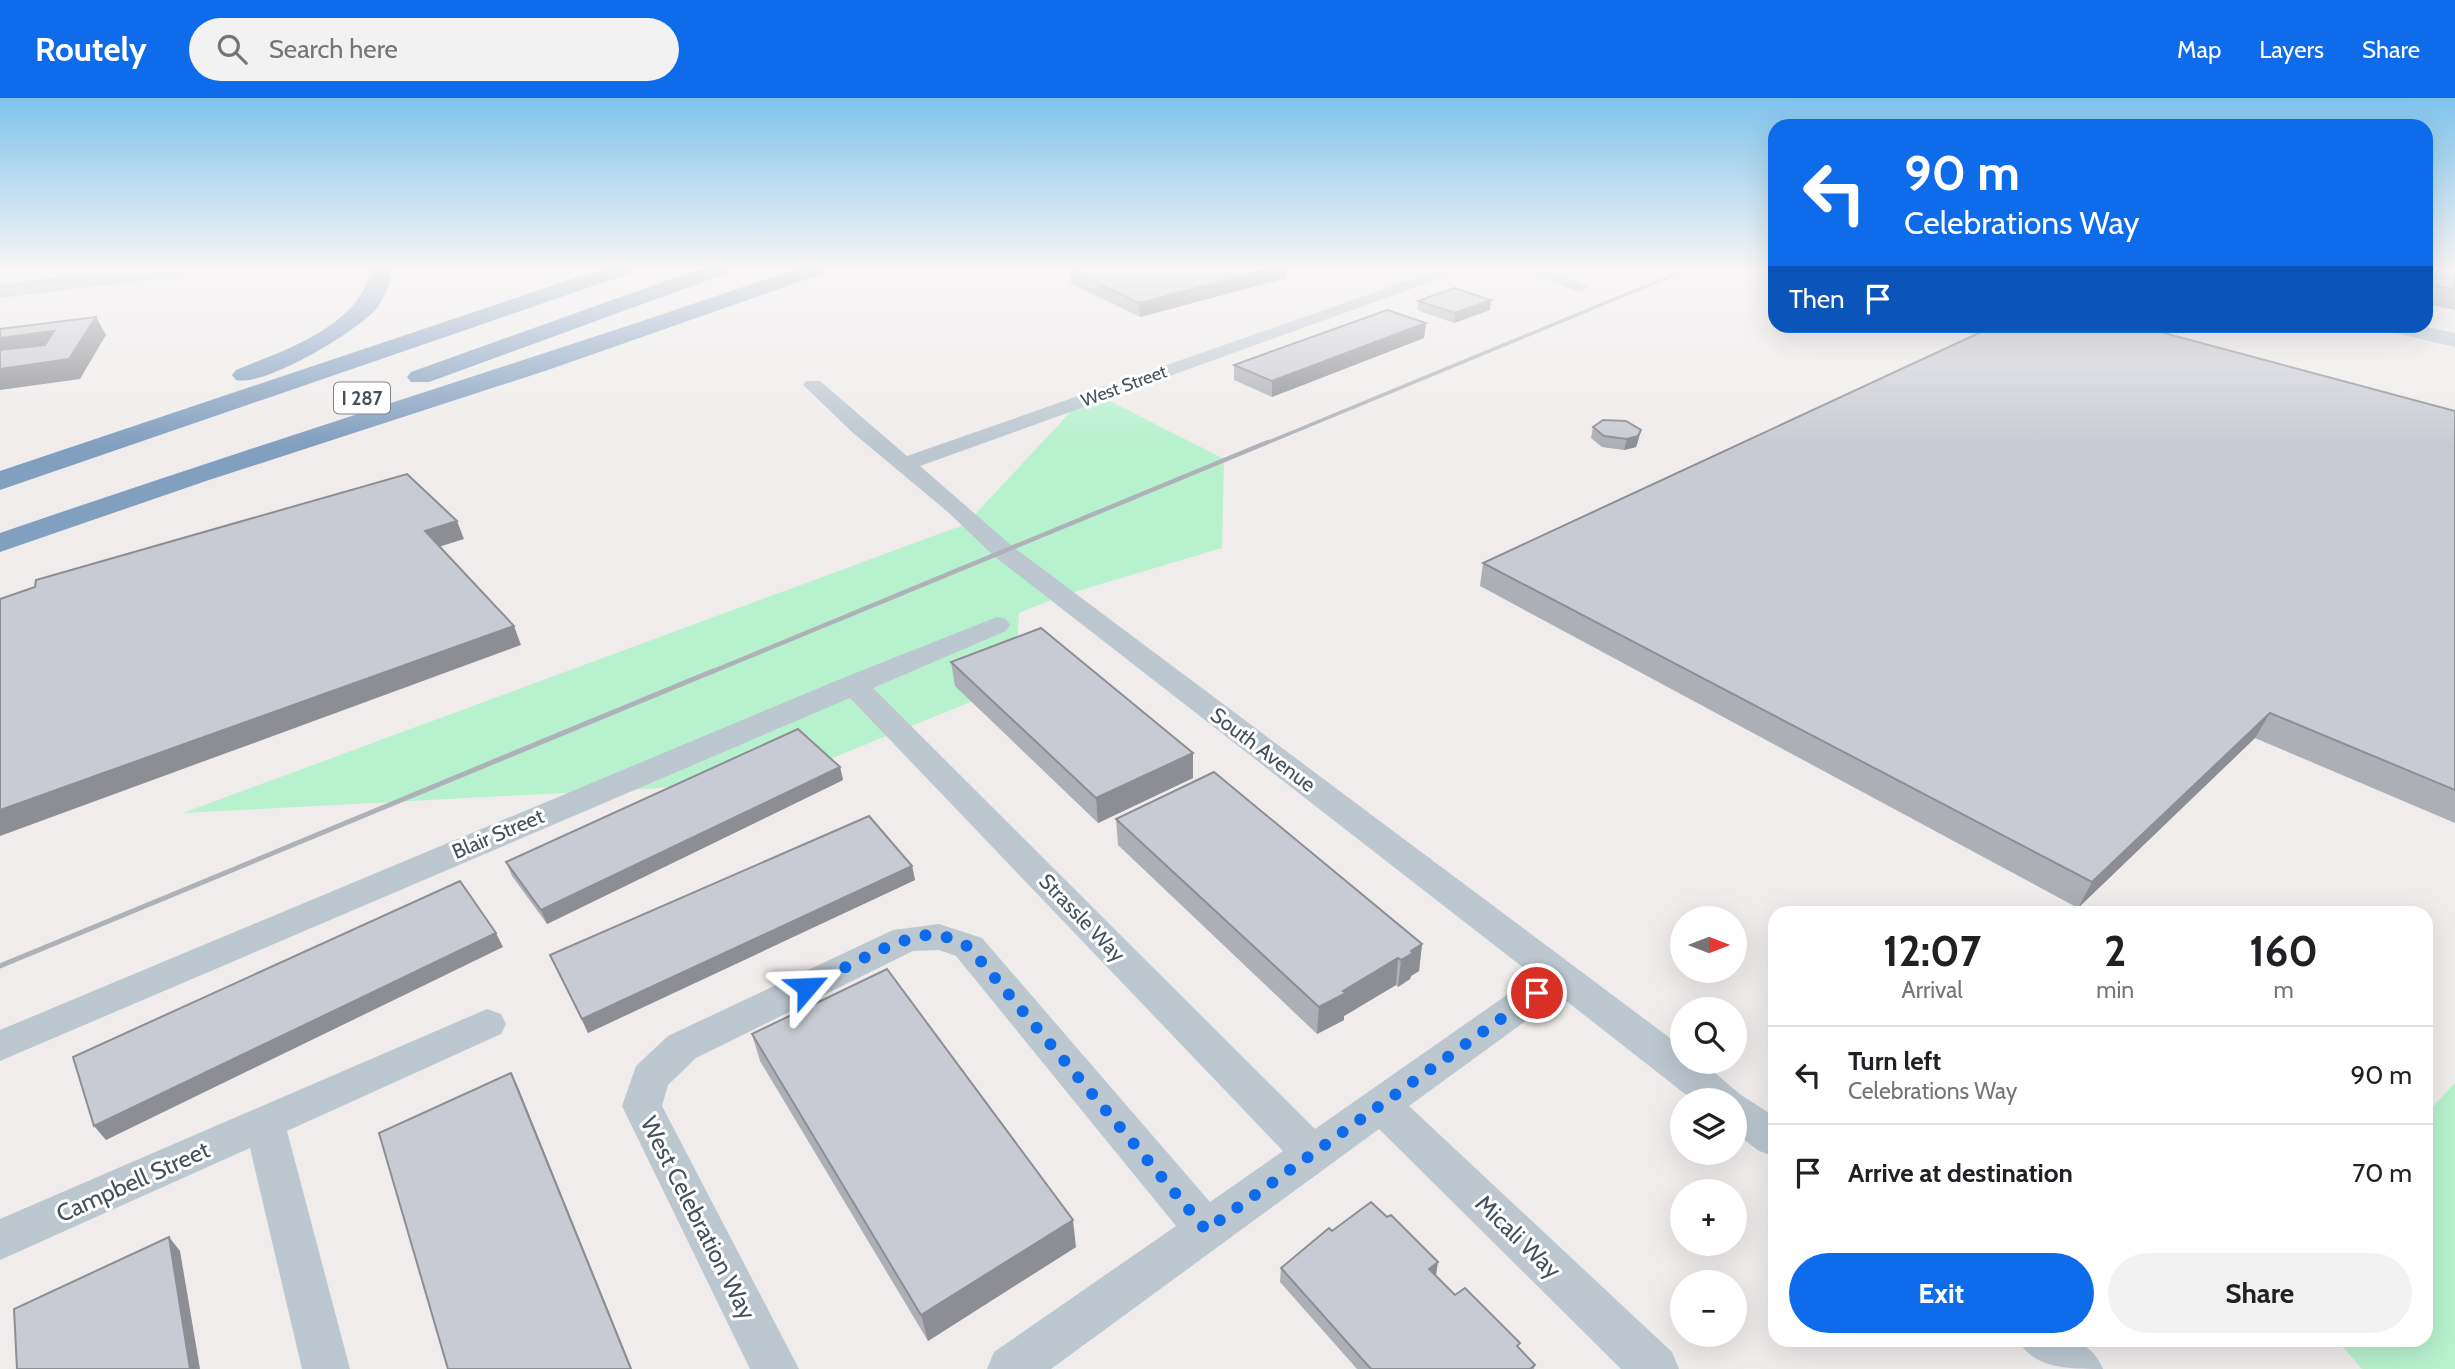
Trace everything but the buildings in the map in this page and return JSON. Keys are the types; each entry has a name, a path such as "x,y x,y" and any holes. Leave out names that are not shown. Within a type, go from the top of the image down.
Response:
{"highway":[{"path":"0,462 206,390 292,354 338,327"},
{"name":"I 287","path":"0,481 452,327"},
{"name":"I 287","path":"0,528 558,327"},
{"path":"0,543 196,475 648,327"}],"main road":[{"path":"2424,333 2455,340"}],"street":[{"name":"West Street","path":"907,463 1292,327"},
{"name":"South Avenue","path":"813,385 846,419 907,463 1003,551 1707,1088"},
{"name":"Blair Street","path":"0,1046 997,625"},
{"name":"Strassle Way","path":"853,684 1311,1152"},
{"name":"West Celebration Way","path":"775,1369 642,1106 650,1076 682,1047 906,939 929,935 951,937 969,947 1206,1230"},
{"path":"1011,1369 1311,1152 1560,977"},
{"name":"Campbell Street","path":"0,1240 487,1024"},
{"name":"Micali Way","path":"1381,1105 1655,1369"},
{"path":"1747,1119 1768,1134"},
{"path":"265,1124 326,1369"},
{"path":"2050,1347 2078,1369"}],"green space":[{"path":"1102,397 1224,459 1222,548 1064,595 1019,613 1015,684 773,782 183,813 966,524 1075,407"},
{"path":"2455,1083 2455,1369 2362,1369 2343,1347 2433,1347 2433,1107"}],"railway":[{"path":"1264,444 1546,327"},
{"path":"709,673 1268,442"},
{"path":"0,966 713,671"}],"route":[{"path":"807,987 906,939 929,935 951,937 969,947 1206,1230 1311,1152 1537,993"}]}
